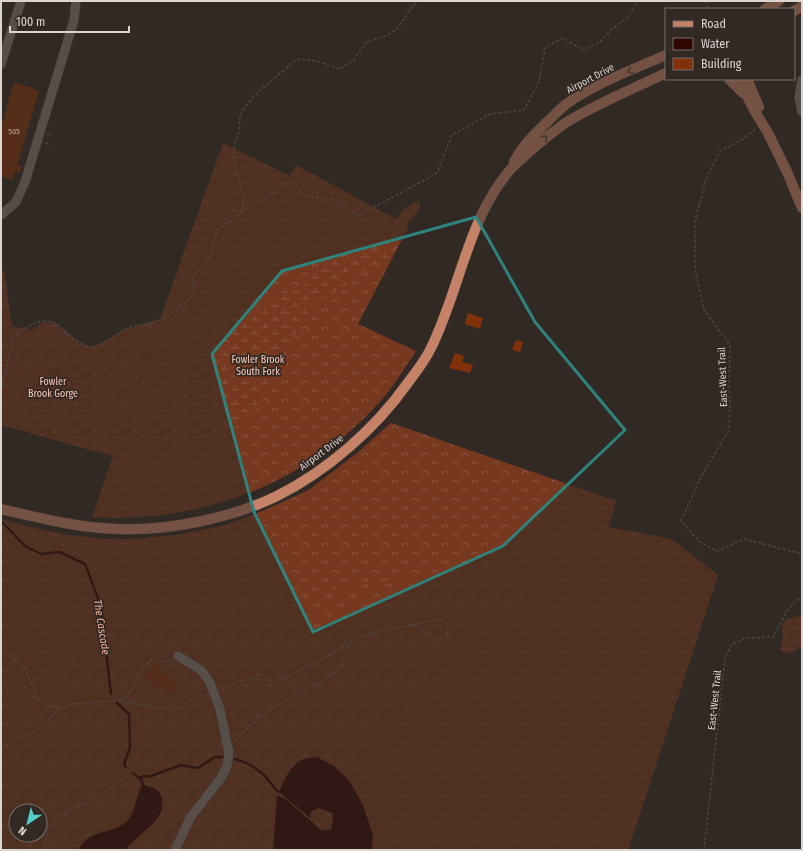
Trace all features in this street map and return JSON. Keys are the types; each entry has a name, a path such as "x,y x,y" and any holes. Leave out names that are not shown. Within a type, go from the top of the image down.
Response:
{"main road":[{"path":"767,8 779,1"},
{"name":"Airport Drive","path":"1,509 85,528 121,529 178,525 206,520 277,496 322,468 366,432 386,411 406,386 430,351 446,313 472,239 484,210 519,152 564,106 608,81 665,55"},
{"name":"Airport Drive","path":"507,174 548,136 566,123 587,111 665,74"},
{"path":"730,80 742,92 768,133 788,174 800,204"},
{"path":"739,80 754,110"},
{"path":"749,81 768,133"}],"lane":[{"path":"1,64 21,1"},
{"path":"1,215 16,202 25,182 74,20 76,1"},
{"path":"802,80 799,98 802,112"},
{"path":"800,204 802,188"},
{"path":"175,850 190,818 221,778 227,766 229,754 220,709 216,696 208,680 201,670 178,656"}],"path":[{"path":"241,212 245,204 244,194 239,182 234,156 241,114 250,102 260,91 295,60 309,60 338,69 353,61 367,42 386,36 397,29 418,1"},
{"path":"1,411 1,390 12,346 11,339 18,332 29,326 43,322 51,322 56,324 83,345 90,347 100,344 126,329 156,322 191,298 195,285 193,278 209,259 217,230 241,212 264,199 291,180 304,195 334,200 358,216 385,202 437,173 452,135 490,114 524,110 539,82 545,48 563,38 583,50 599,43 611,30 627,18 638,1"},
{"name":"East-West Trail","path":"753,124 756,129 742,140 720,151 706,179 696,222 695,268 704,310 730,345 729,430 701,477 681,522 700,542 717,551 744,539 802,554"},
{"path":"44,143 51,145"},
{"name":"East-West Trail","path":"704,850 725,658 732,644 746,638 773,637 787,611 799,598 802,598"},
{"path":"216,696 229,686 244,680 255,679 272,681 285,679 362,636 373,632 431,621 441,621 448,625 448,632 445,638 436,639 416,625"},
{"path":"229,754 234,742 250,725 292,697 335,673 340,667 350,643"},
{"path":"1,649 24,666 39,701 48,706 60,709"},
{"path":"120,700 126,697 132,690 147,663 151,660 167,662 175,660 178,656"},
{"path":"1,748 33,732 60,709 72,704 120,700 152,707 172,709 180,708 191,699 208,680"},
{"path":"42,850 48,841 47,828 50,824 68,812 99,796 126,777"},
{"path":"4,850 25,850"}],"highlighted area":[{"path":"476,217 535,322 625,430 503,546 313,632 254,512 212,354 282,271"}],"green space":[{"name":"Fowler Brook South Fork","path":"223,143 290,176 296,165 409,226 358,324 416,351 389,391 360,422 328,449 293,472 256,490 217,504 176,513 134,517 92,517 160,319"},
{"path":"420,202 420,207 402,230 396,249 386,262 358,273 343,288 314,304 292,339 278,378 263,394 249,418 238,425 221,432 206,434 178,449 171,447 161,438 149,433 141,432 122,447 103,452 89,450 77,442 50,433 42,428 10,422 9,415 20,403 40,395 59,381 67,356 89,354 106,362 109,375 97,396 97,404 106,416 118,419 142,415 167,401 176,391 187,367 200,356 211,328 219,319 241,313 269,298 295,291 306,284 325,262 358,255 386,234 401,212 412,203"},
{"name":"Fowler Brook Gorge","path":"1,269 4,270 12,326 32,330 43,322 49,322 56,324 83,345 90,347 100,344 126,329 160,319 113,456 1,425"},
{"path":"391,423 616,501 608,527 671,539 718,575 628,850 1,850 1,519 67,535 105,539 135,539 176,535 226,525 265,510 309,490 356,454"},
{"path":"391,423 616,501 608,527 671,539 718,575 628,850 372,850 373,835 349,780 334,766 346,769 356,767 370,754 404,705 431,671 472,632 483,624 514,617 528,609 536,601 535,589 524,574 503,565 485,565 433,576 370,583 311,593 273,592 253,596 239,605 223,620 205,625 152,617 134,618 123,623 83,655 67,670 51,693 33,712 1,728 1,656 16,657 22,646 17,605 9,591 1,583 1,519 67,535 105,539 135,539 176,535 226,525 265,510 309,490 356,454"},
{"path":"802,615 802,646 791,653 783,652 780,649 783,639 782,625 787,619"}],"water":[{"path":"317,757 334,766 349,780 363,805 373,835 372,850 273,850 277,795 287,800 321,830 331,830 333,821 332,813 318,808 311,812 310,818 279,792 288,773 299,761 306,758"},
{"path":"142,785 155,788 162,798 160,815 150,827 126,850 78,850 90,837 118,827 128,820 133,812 138,793"}],"building":[{"path":"14,83 39,91 17,165 22,166 20,172 15,171 12,180 1,176 1,120 3,121"},
{"path":"468,313 483,318 480,329 465,324"},
{"path":"516,340 523,342 520,352 512,350"},
{"path":"455,353 464,356 462,362 473,365 470,373 449,368"},
{"path":"155,664 161,667 158,672 177,683 172,693 147,678"}],"waterway":[{"name":"The Cascade","path":"2,522 25,546 41,554 60,552 85,564 101,606 111,694"},
{"name":"The Cascade","path":"117,703 129,714 130,748 124,764 126,767"},
{"path":"140,777 151,776 181,765 198,768 215,757 224,757"},
{"path":"235,759 254,767 265,776 279,792"},
{"name":"The Cascade","path":"133,773 141,779 144,788"}]}
